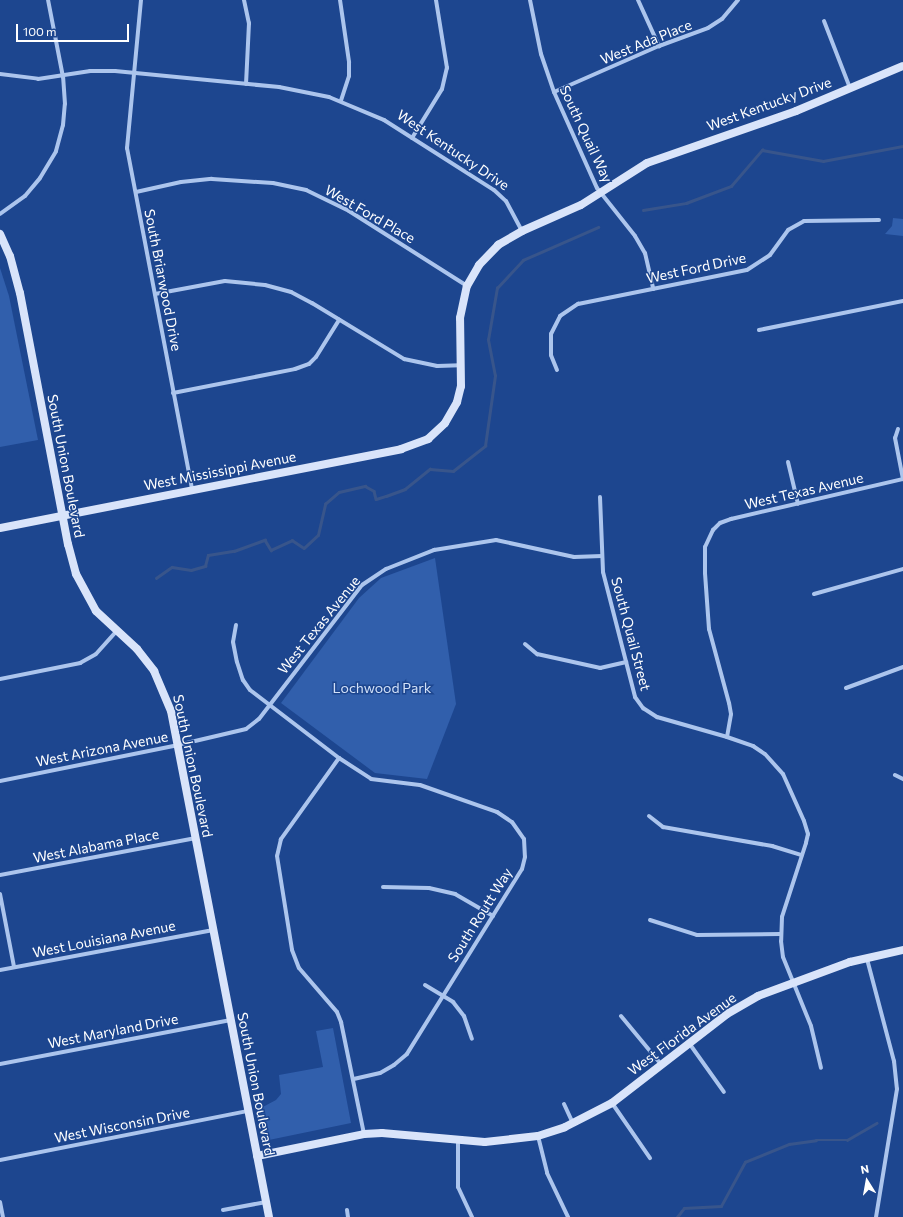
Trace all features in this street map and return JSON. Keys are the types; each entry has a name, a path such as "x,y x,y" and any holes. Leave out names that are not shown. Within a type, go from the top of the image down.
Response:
{"street":[{"path":"0,214 25,196 52,160 65,114 63,77 48,0"},
{"name":"South Briarwood Drive","path":"141,0 127,140 154,294 192,490"},
{"path":"244,0 249,23 246,84"},
{"path":"340,0 349,62 349,76 341,101"},
{"path":"412,138 442,89 447,68 436,0"},
{"name":"South Quail Way","path":"530,0 541,54 554,92 600,193 635,236 645,253 653,289"},
{"path":"638,0 659,46"},
{"name":"West Ada Place","path":"554,92 659,46 708,28 722,20 738,0"},
{"path":"824,21 850,88"},
{"name":"West Kentucky Drive","path":"0,74 38,79 63,77 98,70 299,90 341,101 384,120 501,195 522,231 581,205 647,163 796,111 903,66"},
{"name":"West Ford Place","path":"136,192 181,182 212,179 273,183 306,190 349,211 467,286"},
{"name":"West Ford Drive","path":"557,370 551,355 551,334 554,325 569,308 597,299 653,289 756,267 770,256 788,230 804,221 879,220"},
{"path":"154,294 207,283 245,282 291,292 404,359 437,366 460,365 460,318 467,286 478,265 492,250 522,231"},
{"name":"South Union Boulevard","path":"0,234 11,260 20,293 62,516 79,582 96,610 143,656 158,678 171,711 269,1217"},
{"path":"759,330 903,301"},
{"path":"173,393 295,369 309,364 316,357 339,320"},
{"name":"West Mississippi Avenue","path":"0,528 401,449 428,439 441,429 457,402 461,386 460,365"},
{"path":"898,429 895,438 903,479"},
{"path":"788,462 798,504"},
{"name":"West Texas Avenue","path":"727,737 731,714 709,629 705,573 705,547 713,530 720,523 731,519 903,479"},
{"name":"South Quail Street","path":"600,497 604,572 635,697 643,708 657,717 727,737 753,746 765,754 783,774 808,834 782,917 781,934 783,957 811,1026 821,1068"},
{"name":"West Texas Avenue","path":"269,706 362,585 386,569 449,545 496,540 574,557 602,556"},
{"path":"814,594 903,569"},
{"name":"South Routt Way","path":"236,625 233,642 241,675 250,690 269,706 339,758 371,779 420,785 481,805 512,822 524,839 525,857 522,869 407,1054 394,1066 380,1073 354,1079"},
{"path":"0,679 80,663 96,654 117,631"},
{"path":"525,644 536,654 600,668 626,662"},
{"path":"846,688 903,666"},
{"name":"West Arizona Avenue","path":"0,781 178,745 246,729 259,719 269,706"},
{"path":"339,758 281,838 277,856 292,950 299,968 337,1012 354,1079 364,1134"},
{"path":"895,775 903,779"},
{"path":"649,816 663,826 772,846 802,855"},
{"name":"West Alabama Place","path":"0,875 195,838"},
{"path":"383,887 429,888 455,894 493,916"},
{"path":"0,894 14,967"},
{"path":"650,920 697,935 781,934"},
{"name":"West Louisiana Avenue","path":"0,970 213,930"},
{"name":"West Florida Avenue","path":"257,1156 364,1134 401,1132 458,1141 507,1141 538,1136 573,1123 612,1103 660,1063 727,1014 758,996 792,982 850,962 903,950"},
{"path":"867,959 894,1061 897,1089 895,1115 876,1217"},
{"path":"425,985 443,995 464,1016 472,1039"},
{"path":"621,1016 660,1063"},
{"name":"West Maryland Drive","path":"0,1064 231,1020"},
{"path":"688,1043 724,1092"},
{"path":"612,1103 650,1158"},
{"path":"564,1104 573,1123"},
{"name":"West Wisconsin Drive","path":"0,1160 248,1111"},
{"path":"538,1136 548,1173 568,1217"},
{"path":"458,1141 458,1187 472,1217"},
{"path":"0,1202 3,1217"},
{"path":"223,1210 266,1202"},
{"path":"347,1210 348,1217"}],"green space":[{"path":"893,218 903,219 903,236 885,234 892,226"},
{"path":"0,268 9,296 38,440 0,447"},
{"name":"Lochwood Park","path":"435,558 456,704 427,779 375,773 281,703 359,598 381,578"},
{"path":"333,1028 351,1123 264,1141 259,1109 276,1100 281,1094 279,1075 323,1067 316,1031"}],"waterway":[{"path":"643,210 686,203 731,186 762,150 823,161 903,146"},
{"path":"156,578 172,567 191,570 205,566 208,555 234,551 265,540 271,550 292,540 304,548 318,535 325,504 339,492 365,486 374,491 376,499 386,496 405,489 430,469 453,471 485,446 495,376 488,340 497,288 523,260 598,227"},
{"path":"677,1217 684,1208 721,1206 745,1162 789,1144 816,1140 847,1140 876,1123"}]}
